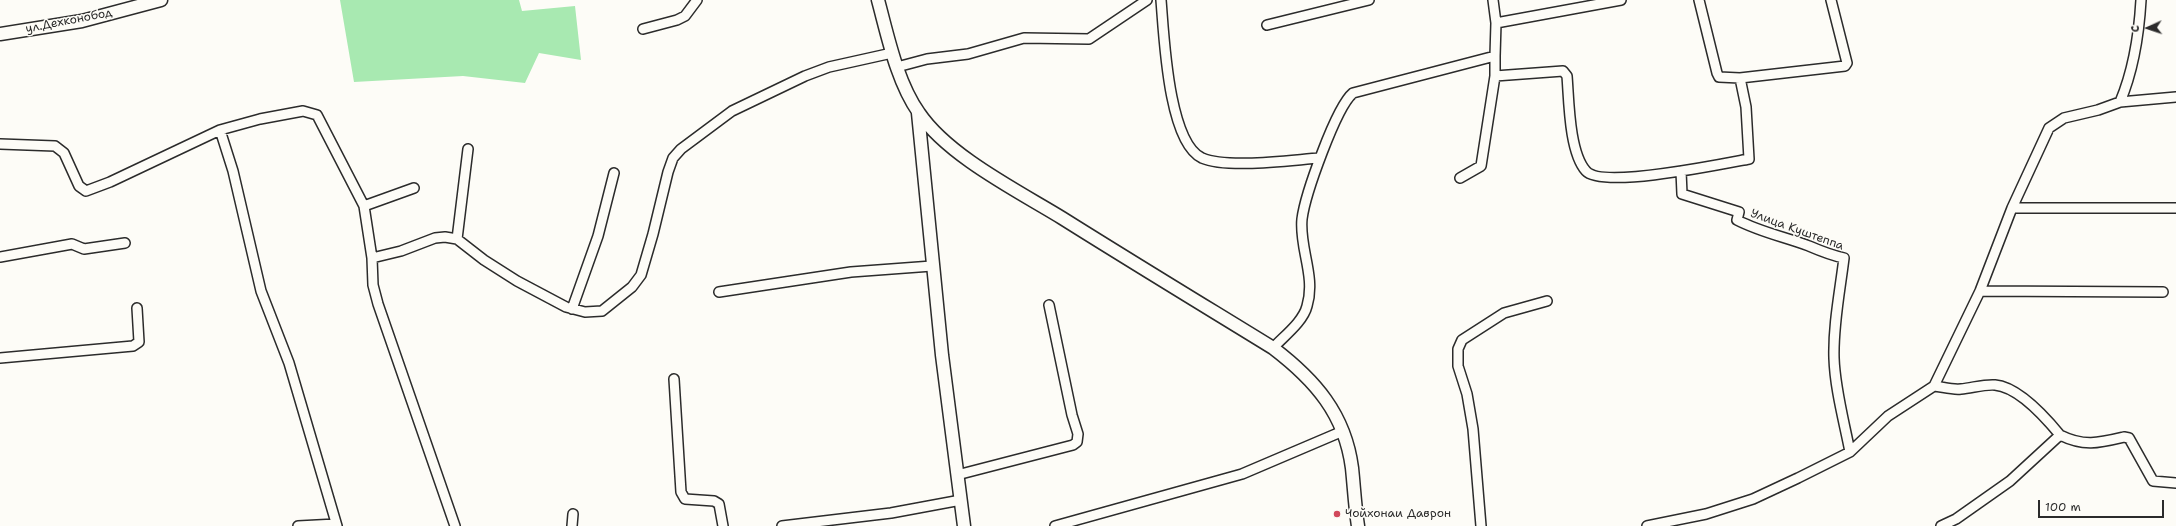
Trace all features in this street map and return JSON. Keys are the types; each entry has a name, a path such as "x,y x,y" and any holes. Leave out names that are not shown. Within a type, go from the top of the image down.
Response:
{"main road":[{"name":"ул.Дехконобод","path":"0,34 82,21 161,0"},
{"path":"878,0 897,67 918,113 937,136 953,150 1018,192 1273,348 1289,360 1325,396 1338,418 1343,431 1352,467 1358,526"},
{"path":"918,113 932,266 964,526"}],"street":[{"path":"643,29 677,20 685,16 697,0"},
{"path":"897,67 927,59 968,54 1024,38 1089,39 1147,0"},
{"path":"1160,0 1170,82 1177,124 1188,144 1195,153 1210,160 1231,163 1320,158"},
{"path":"1267,25 1369,0"},
{"path":"1460,178 1481,166 1495,76 1496,23 1493,0"},
{"path":"1699,0 1717,73 1719,76 1740,78 1845,66 1847,63 1831,0"},
{"path":"2120,102 2129,81 2135,52 2141,0"},
{"path":"1496,23 1616,1"},
{"path":"372,258 401,251 435,238 445,237 457,239 484,260 517,281 572,309 585,312 602,311 636,283 640,275 653,234 668,172 673,158 681,149 717,120 732,111 805,76 829,67 892,53"},
{"path":"1273,348 1303,316 1307,307 1310,273 1302,219 1320,158 1348,97 1353,93 1495,56"},
{"path":"1495,76 1560,71 1565,72 1572,135 1580,159 1586,171 1593,176 1636,177 1749,159 1746,107 1740,78"},
{"path":"1647,526 1706,514 1753,499 1850,452 1888,416 1934,386 1980,291 2012,208 2049,128 2064,118 2098,110 2120,102 2176,97"},
{"path":"0,144 51,146 60,149 64,152 79,186 86,191 110,182 220,130 260,119 303,111 317,115 364,206 372,258 373,285 378,304 455,526"},
{"path":"220,130 233,171 261,291 289,363 336,525 298,526"},
{"path":"457,239 468,149"},
{"name":"Улица Куштеппа","path":"1681,171 1682,194 1739,212 1736,220 1753,228 1809,246 1827,255 1844,258 1834,359 1838,390 1850,452"},
{"path":"572,309 598,236 614,172"},
{"path":"364,206 414,188"},
{"path":"2012,208 2176,208"},
{"path":"0,257 72,244 84,249 125,243"},
{"path":"719,292 851,272 932,266"},
{"path":"1980,291 2163,292"},
{"path":"1481,526 1473,429 1467,394 1458,366 1458,349 1462,340 1504,313 1547,301"},
{"path":"957,475 1073,445 1077,442 1078,434 1072,415 1049,305"},
{"path":"0,358 133,346 139,342 137,308"},
{"path":"674,378 682,492 685,499 714,501 718,504 722,526"},
{"path":"1934,386 1959,389 1995,385 2018,393 2027,403 2043,414 2060,436 2073,442 2088,444 2129,438 2153,481 2176,483"},
{"path":"1055,526 1235,477 1343,431"},
{"path":"1941,526 1956,519 2010,481 2060,436"},
{"path":"782,526 892,513 961,500"},
{"path":"572,526 573,514"}],"green space":[{"path":"340,0 519,0 522,11 575,6 581,60 539,53 525,83 463,76 354,82"}],"place":[{"name":"Чойхонаи Даврон","path":"1337,514"}]}
